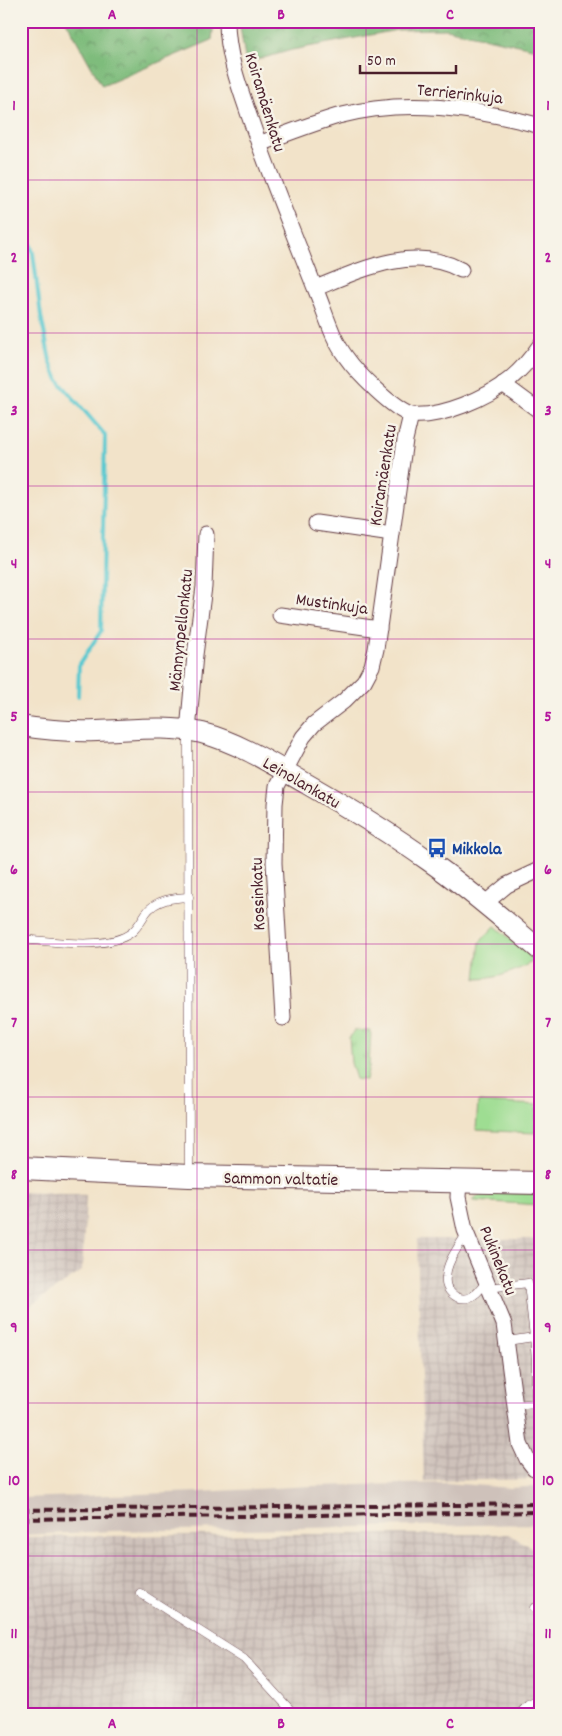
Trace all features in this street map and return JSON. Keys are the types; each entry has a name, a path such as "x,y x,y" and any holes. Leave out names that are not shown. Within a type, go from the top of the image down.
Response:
{"main road":[{"name":"Sammon valtatie","path":"21,1168 189,1176 541,1183"}],"street":[{"name":"Koiramäenkatu","path":"228,21 228,41 232,61 259,144 277,195 316,288 332,334 346,358 381,394 392,404 411,415 405,440 379,629 372,666 364,681 344,701 314,724 303,738 284,771"},
{"name":"Terrierinkuja","path":"259,144 338,116 397,107 434,106 465,109 541,126"},
{"path":"316,288 360,271 394,261 426,260 442,262 461,270"},
{"path":"411,415 424,415 463,404 503,384 528,361 541,344"},
{"path":"503,384 541,412"},
{"path":"316,523 392,534"},
{"name":"Männynpellonkatu","path":"188,731 195,654 204,587 206,534"},
{"name":"Mustinkuja","path":"280,615 379,629"},
{"name":"Leinolankatu","path":"21,726 68,731 161,727 202,733 231,743 284,771 396,838 431,862 541,951"},
{"name":"Kossinkatu","path":"283,1018 274,838 277,786 284,771"},
{"path":"484,904 508,885 541,869"},
{"name":"Pukinekatu","path":"459,1181 458,1196 466,1234 504,1324 520,1444 527,1459 534,1468"}],"lane":[{"path":"188,731 189,1176"},
{"path":"21,939 89,943 108,942 132,932 149,910 159,902 172,898 188,897"},
{"path":"466,1234 449,1262 445,1279 446,1286 450,1292 462,1298 470,1298 488,1285 528,1283 536,1361 536,1403 515,1406"},
{"path":"507,1341 534,1337"},
{"path":"140,1593 244,1659 295,1715"},
{"path":"518,1715 528,1704 541,1699"}],"shaded area":[{"path":"21,1192 86,1195 82,1271 21,1312"},
{"path":"417,1239 541,1239 541,1479 424,1481"},
{"path":"447,1483 511,1488 541,1486 541,1524 112,1531 21,1535 21,1498 312,1486"},
{"path":"508,1534 541,1553 541,1715 21,1715 21,1537"}],"green space":[{"path":"66,21 214,21 212,40 102,86"},
{"path":"239,21 541,21 541,50 446,29 397,30 292,50 246,63"},
{"path":"495,926 535,960 507,974 492,978 476,979 480,942"},
{"path":"355,1030 371,1031 369,1067 366,1080 356,1079 351,1063 349,1037"},
{"path":"478,1102 537,1105 535,1133 476,1130"},
{"path":"489,1192 541,1194 541,1205 473,1201 473,1199 481,1194"}],"waterway":[{"path":"21,210 33,253 41,316 50,361 58,380 105,435 101,631 79,665 78,696"}],"railway":[{"path":"21,1510 541,1504"},
{"path":"21,1519 541,1512"}],"place":[{"name":"Mikkola","path":"437,848"}]}
